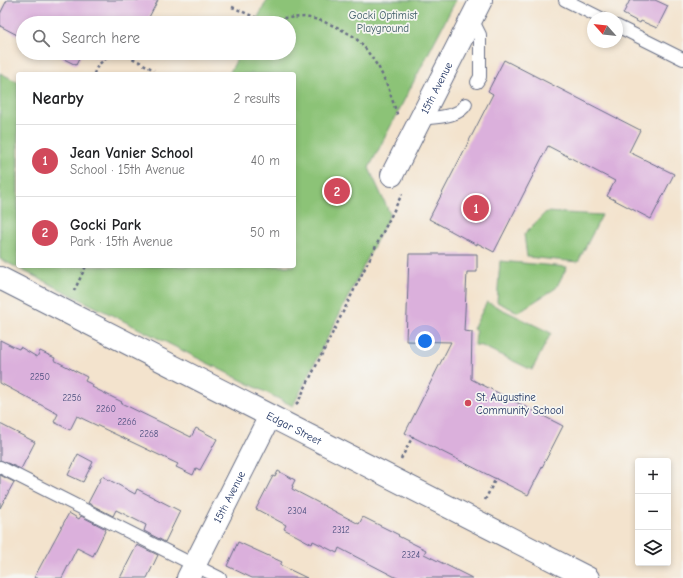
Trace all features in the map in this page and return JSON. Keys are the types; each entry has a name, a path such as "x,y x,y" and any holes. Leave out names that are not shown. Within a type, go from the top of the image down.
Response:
{"street":[{"name":"15th Avenue","path":"392,175 481,0"},
{"name":"Edgar Street","path":"0,278 588,578"},
{"name":"15th Avenue","path":"191,572 270,416"}],"lane":[{"path":"565,0 589,12"},
{"path":"472,19 480,35 480,77 477,82"},
{"path":"623,29 683,59"},
{"path":"419,122 454,113 466,104"},
{"path":"0,467 191,572 220,578"}],"path":[{"path":"232,8 252,16"},
{"path":"296,17 305,17 319,20 337,27 353,36 363,45 378,68 388,87 397,117 419,122"},
{"path":"95,72 98,65 105,60"},
{"path":"134,60 154,70"},
{"path":"270,416 298,402 404,190 392,175"},
{"path":"64,311 85,268"}],"green space":[{"name":"Gocki Optimist Playground","path":"267,0 456,0 369,168 390,214 293,406 18,268 296,268 296,72 230,72 236,60 296,60 296,16 259,16"},
{"path":"0,73 16,81 16,267 0,259"},
{"path":"546,212 602,215 578,262 527,257 524,234"},
{"path":"500,261 567,267 556,288 518,312 497,302"},
{"path":"487,302 551,333 532,370 482,346 475,345 476,331 473,329"}],"building":[{"path":"7,0 158,0 150,16 16,16 16,34 0,26 0,14"},
{"path":"630,0 655,0 668,6 657,28 641,21 640,23 623,14"},
{"path":"66,60 78,60 76,65"},
{"path":"504,60 640,130 629,152 674,174 651,219 607,196 615,181 548,146 494,252 477,243 477,245 429,219 493,94 488,91"},
{"name":"St. Augustine Community School","path":"409,254 477,254 477,272 467,272 464,331 472,332 471,379 563,426 528,495 405,433 451,342 406,341"},
{"path":"0,340 19,349 20,347 37,357 40,351 55,358 54,360 87,377 85,381 93,385 92,387 122,402 121,403 191,437 196,428 217,439 200,470 196,468 193,475 176,467 178,464 77,416 70,430 54,422 58,414 0,383"},
{"path":"0,424 35,442 21,469 0,460"},
{"path":"78,454 93,462 83,482 68,475"},
{"path":"278,471 295,480 292,489 359,524 363,517 426,550 424,554 472,578 397,578 339,548 337,553 313,541 312,544 284,529 286,525 256,509 273,476 275,477"},
{"path":"0,475 14,482 0,508"},
{"path":"102,476 135,494 137,489 180,511 165,542 144,531 146,525 116,510 113,516 88,503"},
{"path":"69,513 79,519 81,516 106,529 93,556 77,548 62,578 34,578"},
{"path":"238,542 282,562 280,565 307,578 252,578 227,566"},
{"path":"137,545 158,555 147,578 120,578"}],"place":[{"name":"Gocki Park","path":"337,191"},
{"name":"Jean Vanier School","path":"476,208"},
{"name":"St. Augustine Community School","path":"468,403"}]}
